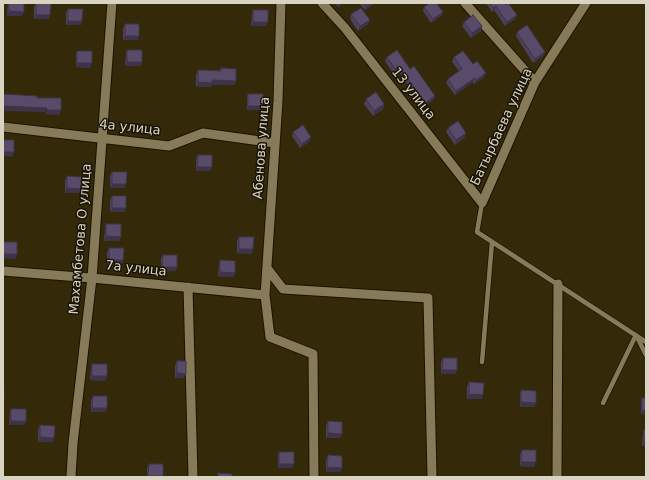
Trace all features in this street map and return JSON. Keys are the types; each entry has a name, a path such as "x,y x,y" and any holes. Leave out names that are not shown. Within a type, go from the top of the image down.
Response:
{"street":[{"name":"Махамбетова О улица","path":"71,477 73,443 92,278 112,3"},
{"name":"Абенова улица","path":"281,3 275,143 265,295 270,337 312,354 314,477"},
{"name":"13 улица","path":"322,3 345,28 482,203"},
{"path":"465,3 535,82"},
{"name":"Батырбаева улица","path":"482,203 535,82 586,3"},
{"name":"4а улица","path":"3,127 169,146 203,133 275,143"},
{"path":"267,268 283,289 428,298 432,477"},
{"name":"7а улица","path":"3,271 265,295"},
{"path":"557,477 558,284"},
{"path":"188,287 193,477"}],"lane":[{"path":"482,203 477,232 646,342"},
{"path":"482,362 492,242"},
{"path":"636,335 646,355"},
{"path":"603,403 636,335"}],"building":[{"path":"9,3 24,3 24,12 9,11"},
{"path":"36,3 51,3 50,15 36,15"},
{"path":"364,3 371,3 366,6"},
{"path":"430,3 436,3 443,12 433,19 424,7"},
{"path":"490,3 505,3 506,5 508,3 517,15 507,22 496,6 493,8"},
{"path":"361,8 370,20 360,26 351,14"},
{"path":"68,9 83,9 82,21 68,21"},
{"path":"253,10 268,10 268,22 253,22"},
{"path":"473,15 482,26 472,33 464,22"},
{"path":"125,24 139,24 139,36 125,36"},
{"path":"527,25 545,52 535,59 517,32"},
{"path":"127,50 142,50 142,62 127,62"},
{"path":"397,50 410,69 414,66 435,96 425,103 399,66 395,69 387,57"},
{"path":"77,51 92,51 92,63 77,63"},
{"path":"463,51 473,64 477,61 486,73 476,80 475,78 456,91 448,79 462,69 454,57"},
{"path":"221,68 236,69 236,81 212,80 212,83 198,82 198,70 221,71"},
{"path":"376,92 384,104 374,111 366,99"},
{"path":"3,94 37,96 37,98 61,98 61,110 3,106"},
{"path":"248,94 263,94 263,106 248,106"},
{"path":"458,121 466,133 456,140 448,128"},
{"path":"303,125 311,137 302,144 293,132"},
{"path":"3,140 14,140 14,152 3,152"},
{"path":"198,155 212,155 212,167 197,167"},
{"path":"112,172 127,172 126,184 112,184"},
{"path":"67,176 82,177 81,189 67,188"},
{"path":"112,196 126,196 126,208 112,208"},
{"path":"106,224 121,224 121,237 106,236"},
{"path":"239,237 254,237 253,249 239,249"},
{"path":"3,242 17,242 17,254 3,254"},
{"path":"109,248 124,248 123,260 109,260"},
{"path":"163,255 177,255 177,267 162,267"},
{"path":"220,260 235,261 235,273 220,272"},
{"path":"443,358 457,358 457,370 442,370"},
{"path":"177,361 186,361 186,374 177,373"},
{"path":"92,364 107,364 107,376 92,376"},
{"path":"469,382 484,383 483,395 469,394"},
{"path":"4,388 4,400 3,400"},
{"path":"521,390 536,391 536,403 521,402"},
{"path":"93,396 107,396 107,408 92,408"},
{"path":"642,398 646,398 646,410 642,410"},
{"path":"11,409 26,409 26,421 11,421"},
{"path":"328,421 342,422 342,434 328,433"},
{"path":"40,425 55,426 54,438 40,437"},
{"path":"644,429 646,429 646,442 644,442"},
{"path":"522,450 536,450 536,462 521,462"},
{"path":"279,452 294,452 294,464 279,464"},
{"path":"328,455 342,456 342,468 327,467"},
{"path":"149,464 163,464 163,476 148,476"},
{"path":"218,473 232,474 232,477 218,477"}]}
